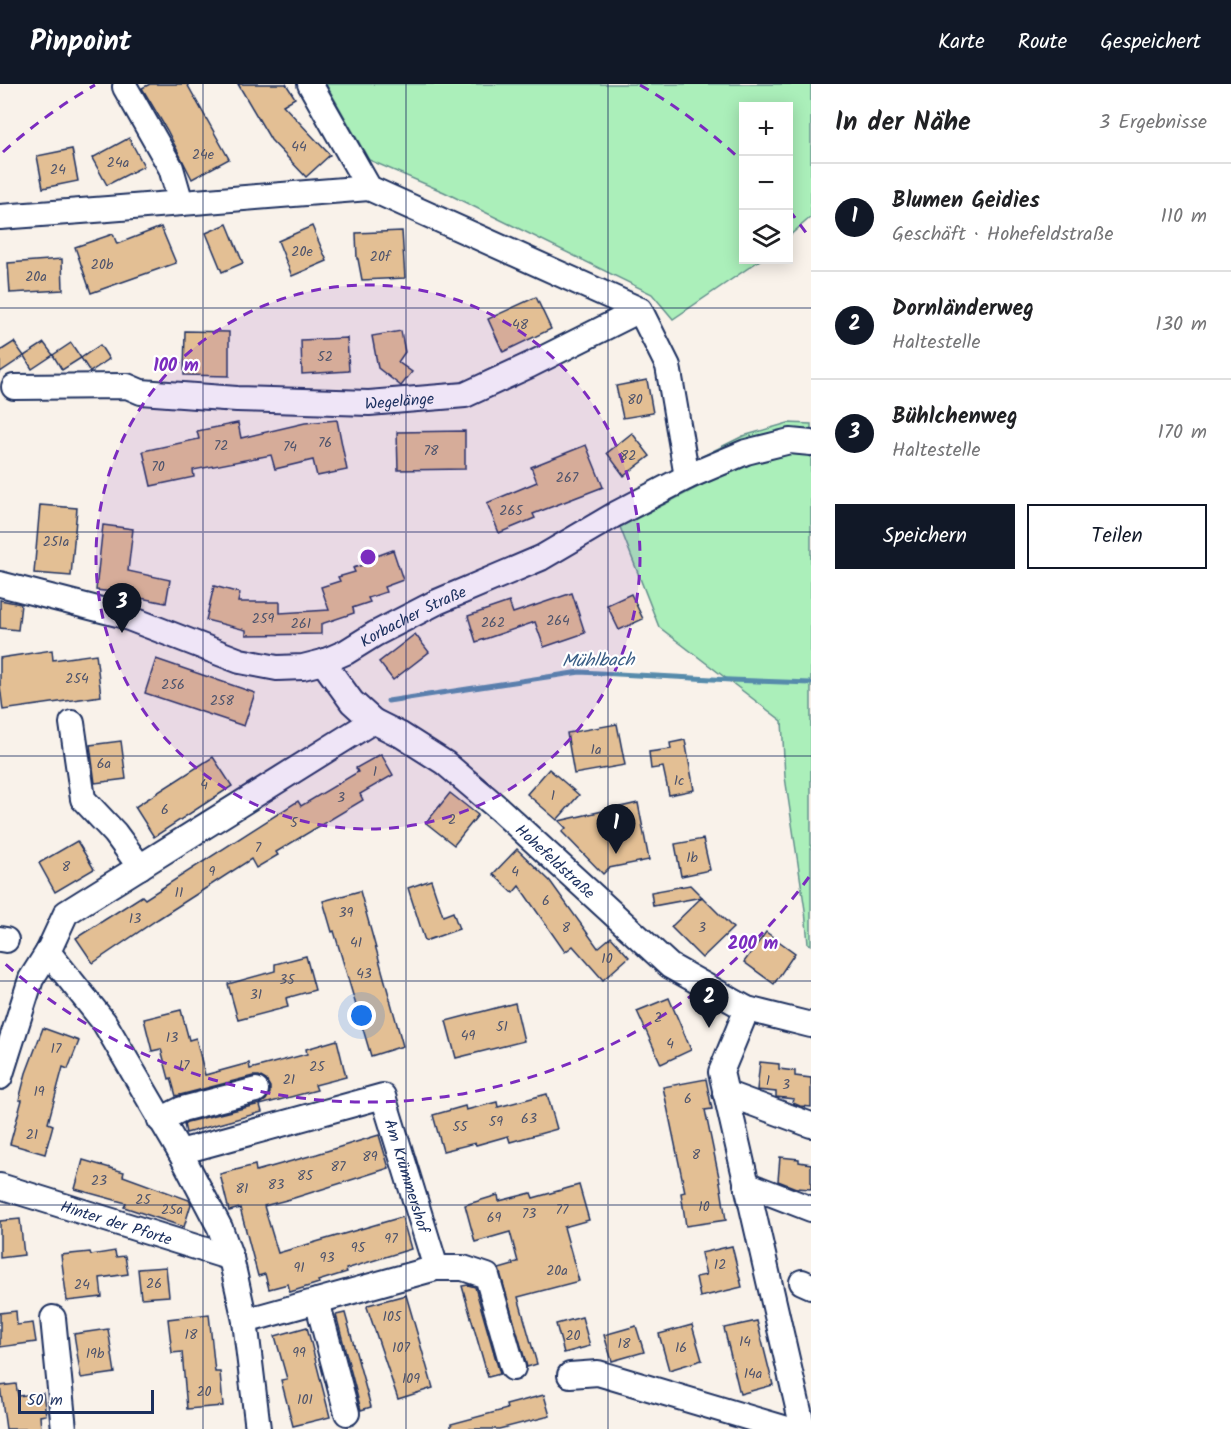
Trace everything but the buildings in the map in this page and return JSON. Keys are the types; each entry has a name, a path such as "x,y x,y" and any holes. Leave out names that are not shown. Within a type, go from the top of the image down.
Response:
{"street":[{"path":"310,84 369,188"},
{"path":"125,87 171,168 182,203"},
{"path":"0,217 369,188 639,310 668,366 687,477"},
{"name":"Wegelänge","path":"14,387 127,386 141,392 237,399 369,403 465,395 639,310"},
{"name":"Korbacher Straße","path":"0,584 121,615 240,661 277,668 303,667 323,662 346,652 375,634 437,602 541,558 616,514 687,477 746,452 790,441 811,443"},
{"name":"Hohefeldstraße","path":"323,662 352,702 373,721 401,735 445,763 498,808 670,966 747,1009 811,1025"},
{"path":"0,1077 31,979 48,952 66,913 373,721"},
{"path":"72,723 84,799 115,833 140,867"},
{"path":"48,952 104,1022 180,1152 220,1228 231,1258 245,1321 258,1429"},
{"path":"570,1375 598,1373 800,1422 721,1072 747,1009"},
{"path":"160,1120 182,1109 256,1090"},
{"path":"725,1093 811,1125"},
{"name":"Am Krümmershof","path":"180,1152 383,1096 436,1268"},
{"path":"746,1184 811,1209"},
{"name":"Hinter der Pforte","path":"0,1186 231,1258"},
{"path":"245,1321 436,1268 464,1268 487,1276 513,1368"},
{"path":"317,1301 347,1413"},
{"path":"53,1318 64,1429"}],"green space":[{"path":"326,84 811,84 811,217 793,233 793,102 739,102 739,264 754,264 673,319 652,294 444,192 369,160"},
{"path":"788,423 811,424 811,945 808,944 785,777 782,721 659,627 620,527 702,485 695,460 743,436"}],"waterway":[{"name":"Mühlbach","path":"388,701 580,672 811,683"}],"place":[{"name":"Bühlchenweg","path":"122,633"},
{"name":"Blumen Geidies","path":"616,854"},
{"name":"Dornländerweg","path":"709,1028"}]}
